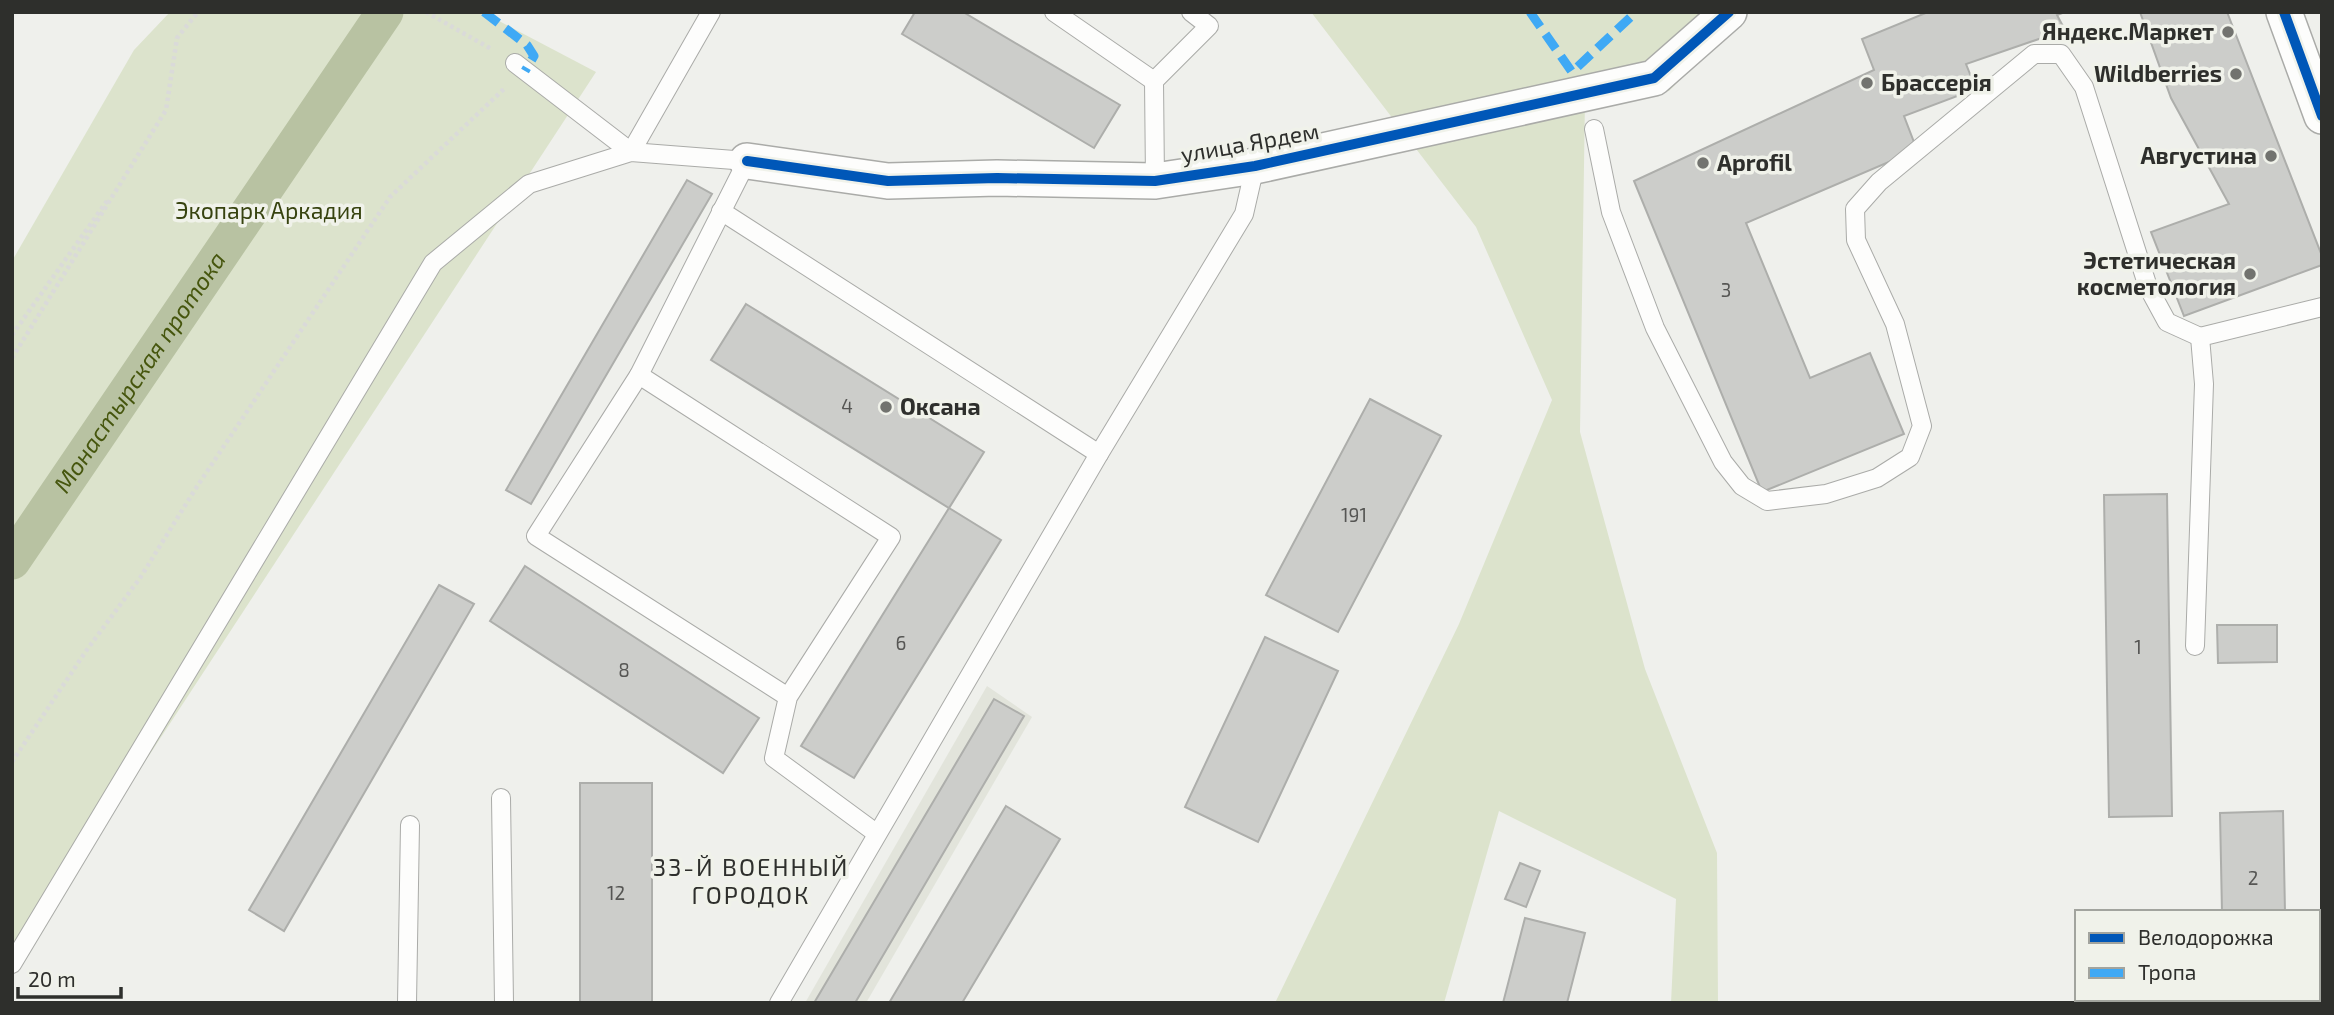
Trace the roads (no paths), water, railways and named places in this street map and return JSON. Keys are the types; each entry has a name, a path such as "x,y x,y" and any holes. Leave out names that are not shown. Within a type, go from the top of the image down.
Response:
{"street":[{"name":"улица Ярдем","path":"747,161 888,181 997,178 1155,181 1255,166 1654,78 1729,12"},
{"path":"2284,12 2322,116"}],"lane":[{"path":"631,152 711,12"},
{"path":"1054,12 1154,81"},
{"path":"1155,181 1154,81 1209,26 1191,12"},
{"path":"1594,129 1611,212 1655,328 1723,462 1742,486 1767,501 1826,494 1877,478 1910,457 1922,426 1895,324 1856,240 1855,209 1879,182 2034,54 2061,54 2084,88 2148,287 2167,322 2200,337 2322,307"},
{"path":"520,67 631,152"},
{"path":"12,964 433,263 529,184 631,152 747,161 639,375 536,536 788,697"},
{"path":"779,1003 1099,453 1244,214 1255,166"},
{"path":"721,211 1099,453"},
{"path":"2195,646 2204,384 2200,337"},
{"path":"639,375 891,537 788,697 774,758 877,833"},
{"path":"501,798 504,1003"},
{"path":"407,1003 410,825"}],"waterway":[{"name":"Монастырская протока","path":"12,561 385,12"}],"place":[{"name":"Яндекс.Маркет","path":"2228,32"},
{"name":"Wildberries","path":"2236,74"},
{"name":"Брассерiя","path":"1867,83"},
{"name":"Августина","path":"2271,156"},
{"name":"Aprofil","path":"1703,163"},
{"name":"Эстетическая косметология","path":"2250,274"},
{"name":"Оксана","path":"886,407"}],"district":[{"name":"33-Й ВОЕННЫЙ ГОРОДОК","path":"751,882"}],"park label":[{"name":"Экопарк Аркадия","path":"269,211"}]}
